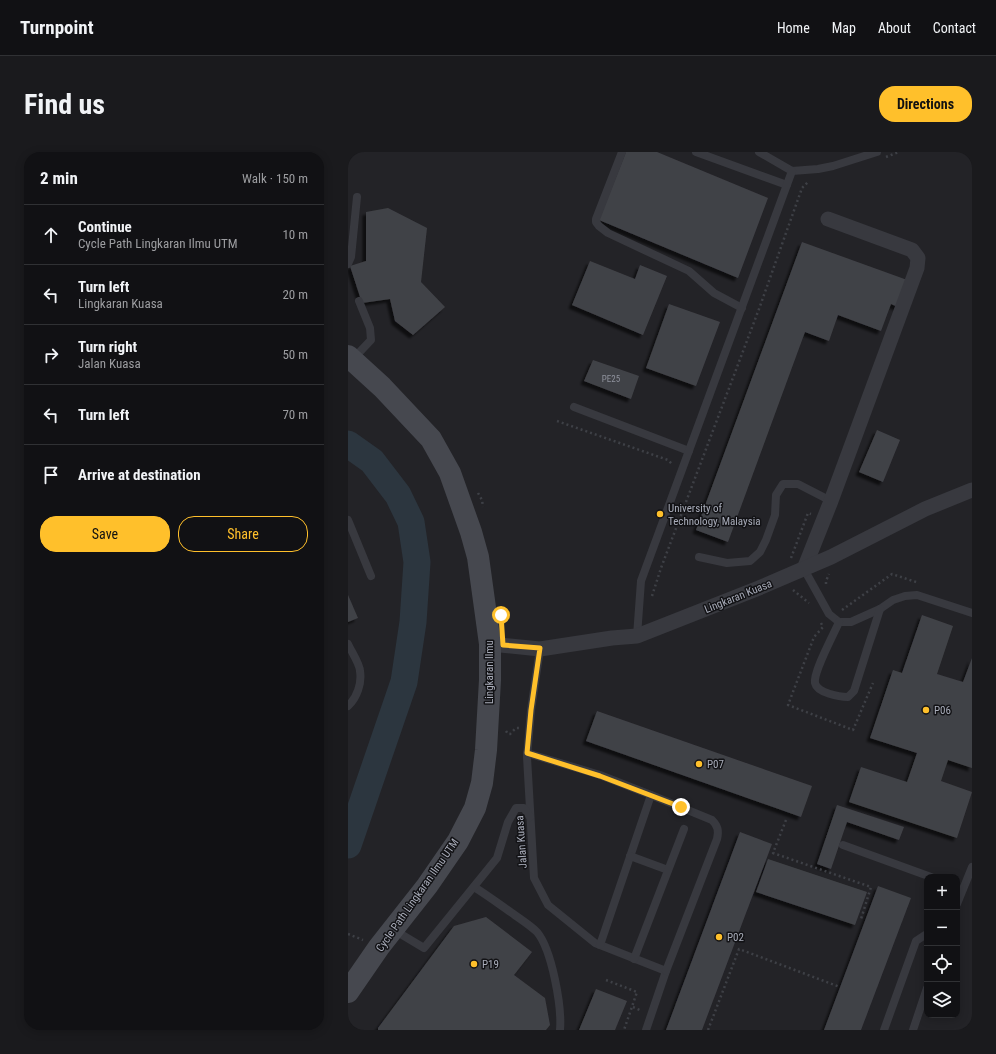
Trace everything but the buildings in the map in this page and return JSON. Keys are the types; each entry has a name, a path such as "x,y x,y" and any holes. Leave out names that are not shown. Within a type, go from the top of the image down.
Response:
{"street":[{"path":"804,569 831,501 915,275 918,258 912,250 828,219"},
{"name":"Lingkaran Ilmu","path":"348,992 380,947 427,886 458,841 475,808 482,783 486,750 490,680 490,644 478,557 471,532 450,473 431,439 382,387 350,358"},
{"name":"Lingkaran Kuasa","path":"490,644 540,648 637,636 760,588 804,569 831,557 925,509 972,490"}],"lane":[{"path":"622,152 596,219 599,226 608,233 689,271 714,293 742,308"},
{"path":"696,152 787,185"},
{"path":"759,152 792,171 818,169 854,156 881,155"},
{"path":"637,636 641,581 792,171"},
{"path":"348,264 351,257 357,197"},
{"path":"350,358 369,343 372,338 370,328 359,301"},
{"path":"574,407 689,451"},
{"path":"699,558 727,563 750,561 760,552 766,540 775,515 776,495 783,484 798,484 831,501"},
{"path":"348,520 371,576"},
{"path":"804,569 829,614 839,622 851,622 880,609 893,600 905,596 917,595 972,613"},
{"path":"839,622 816,672 815,683 818,688 824,692 841,697 848,697 854,691 880,609"},
{"path":"348,644 361,670 359,688 352,702 348,706"},
{"name":"Jalan Kuasa","path":"540,648 531,710 527,753 534,878 548,905 600,946 666,971"},
{"path":"527,753 600,776 651,795 712,820 717,825 717,839 666,971 646,1030"},
{"path":"600,946 651,795"},
{"path":"394,930 424,948 497,858 508,822 516,808 524,808 531,818"},
{"path":"634,959 684,829"},
{"path":"843,845 924,874"},
{"path":"630,856 668,870"},
{"path":"960,887 972,867"},
{"path":"474,887 536,932 544,944 549,956 556,985 561,1023 560,1030"},
{"path":"884,1030 916,940 924,936"},
{"path":"913,1030 924,997"}],"path":[{"path":"881,155 899,152"},
{"path":"651,601 661,568 760,309 802,188 811,180"},
{"path":"557,421 668,460 673,464 671,471"},
{"path":"474,486 482,500 483,507"},
{"path":"789,563 808,513 824,518"},
{"path":"827,586 826,581 829,572"},
{"path":"837,609 843,610 892,574 921,584"},
{"path":"793,589 808,602 812,608"},
{"path":"819,621 823,627 814,637 788,705 853,730 872,683"},
{"path":"506,726 506,732 508,734 516,728 526,728"},
{"path":"786,820 773,853 871,887 861,919"},
{"path":"708,1030 739,949 840,987"},
{"path":"606,980 638,992 624,1030"}],"shaded area":[{"name":"University of Technology, Malaysia","path":"348,152 972,152 972,1030 348,1030"}],"waterway":[{"path":"348,444 372,461 398,495 411,522 417,562 413,622 404,682 348,845"}],"place":[{"name":"University of Technology, Malaysia","path":"660,514"},
{"name":"P06","path":"926,710"},
{"name":"P07","path":"699,764"},
{"name":"P02","path":"719,937"},
{"name":"P19","path":"474,964"}],"route":[{"path":"501,615 503,645 540,648 531,710 527,753 600,776 681,807"}]}
